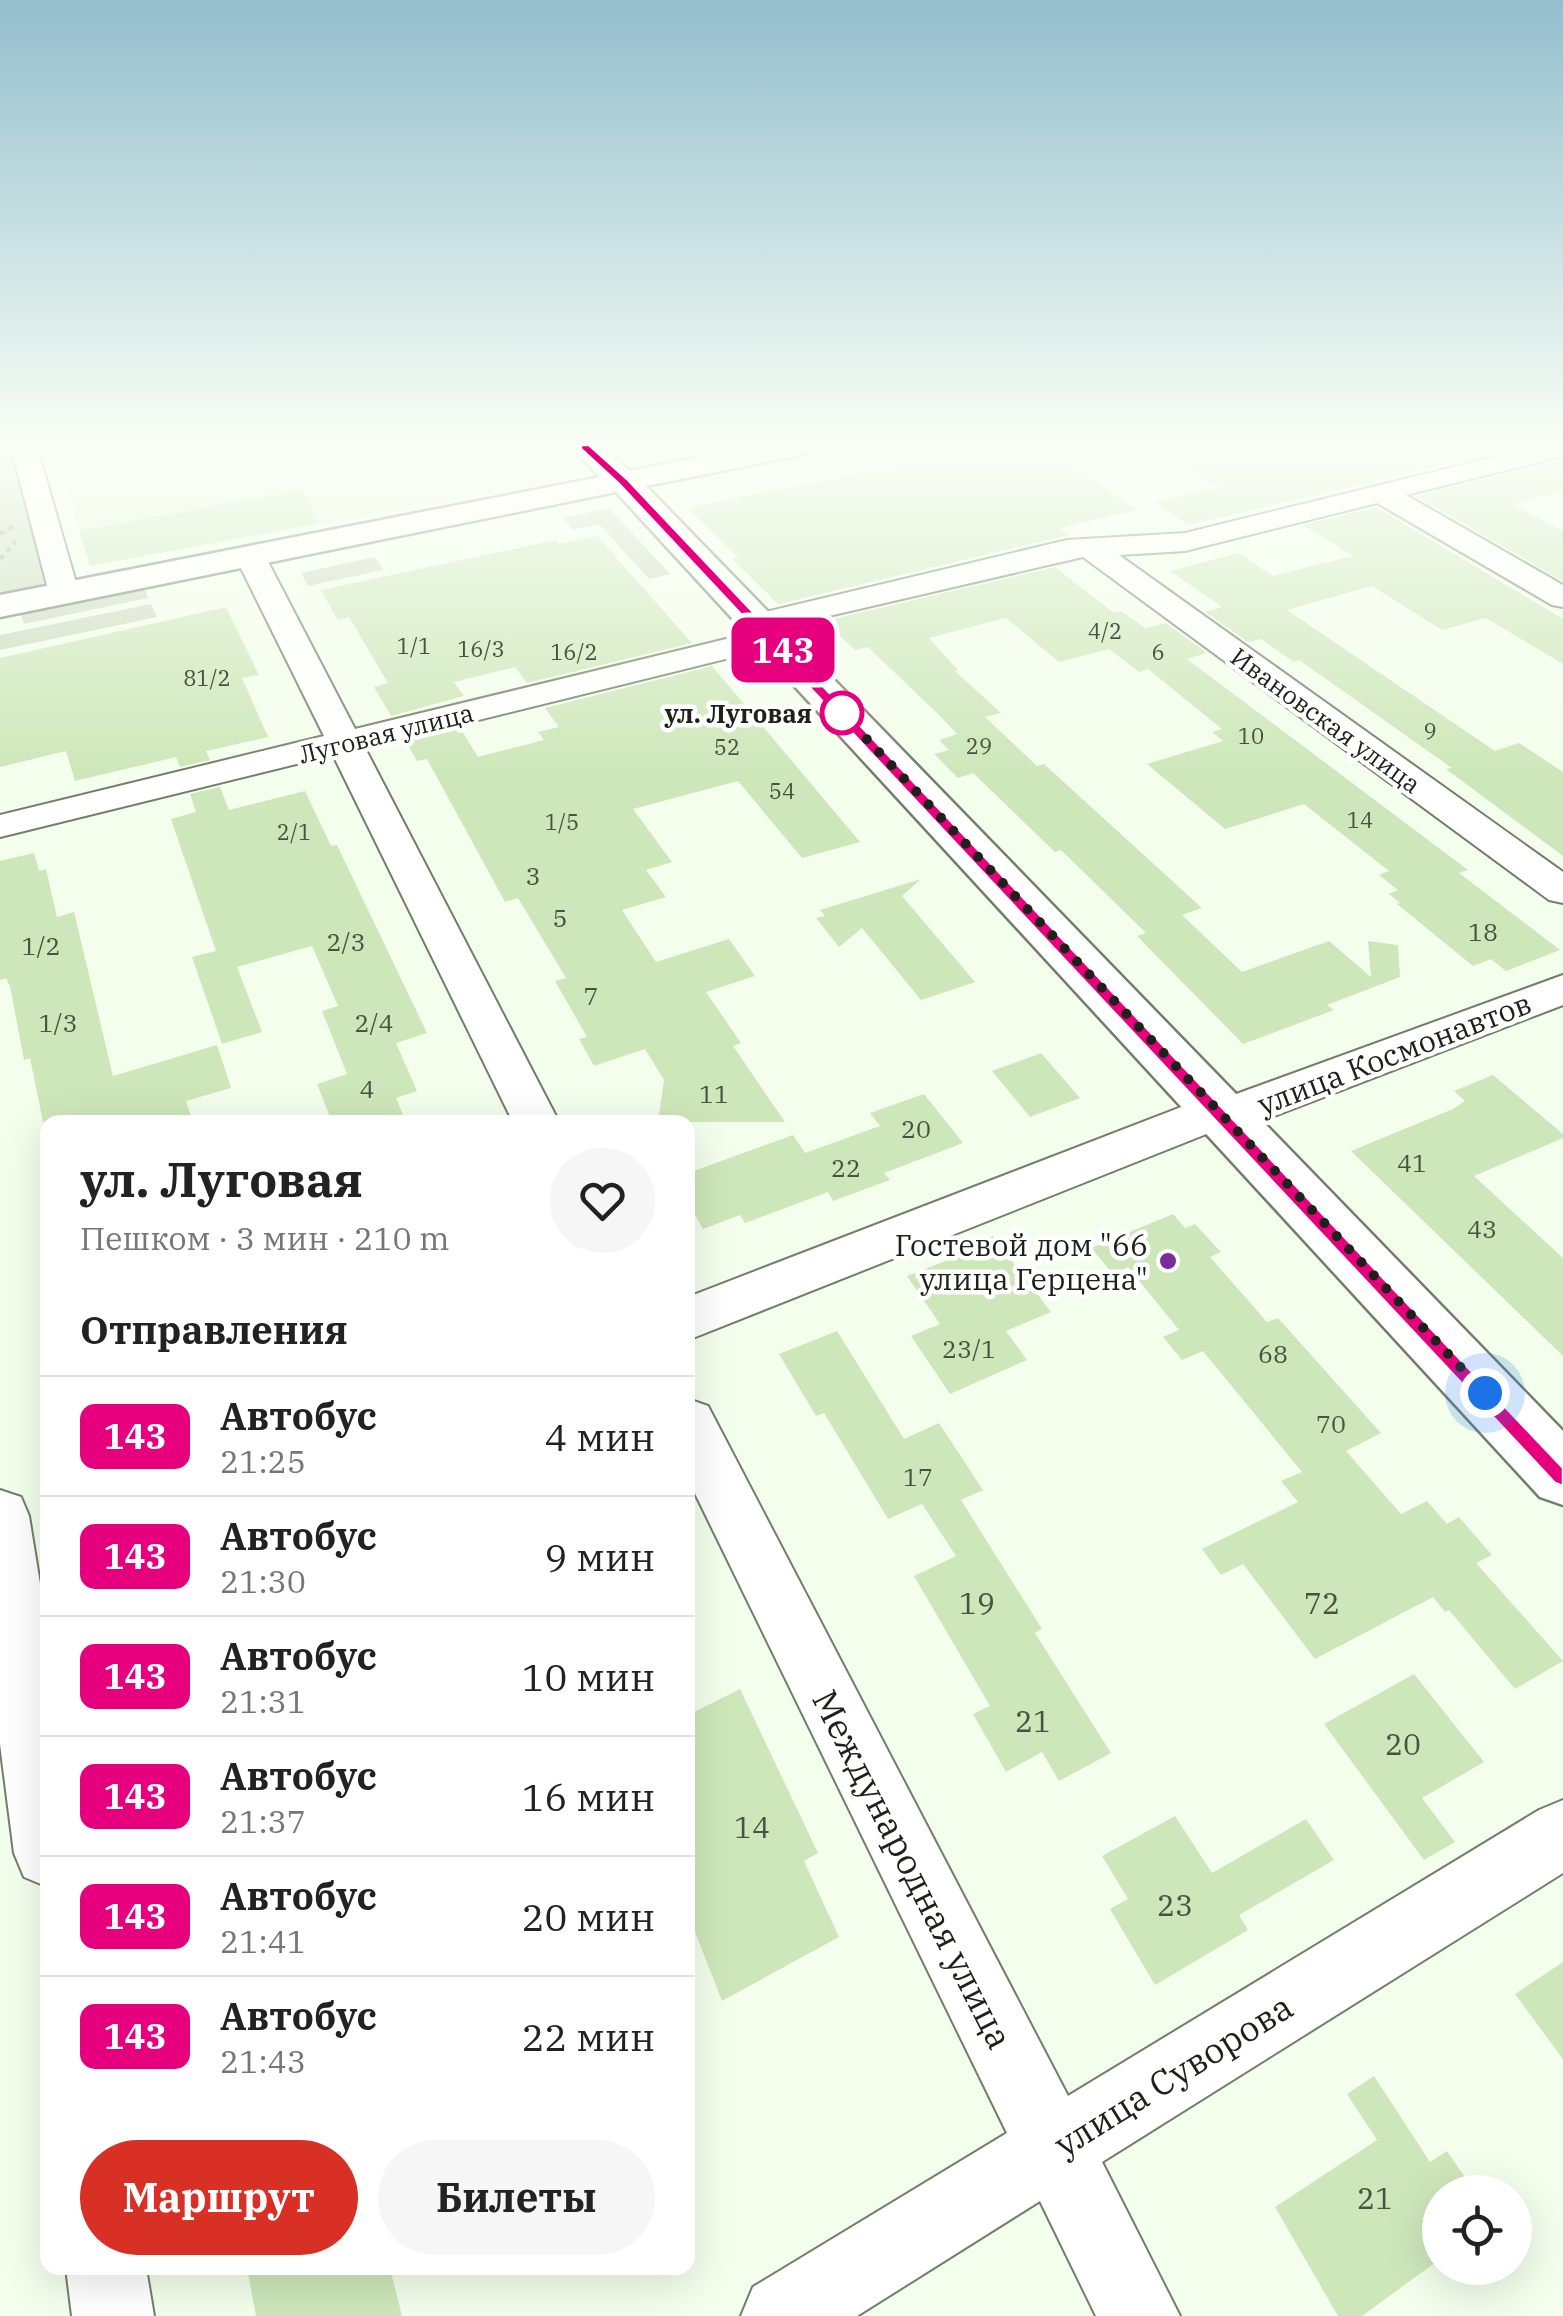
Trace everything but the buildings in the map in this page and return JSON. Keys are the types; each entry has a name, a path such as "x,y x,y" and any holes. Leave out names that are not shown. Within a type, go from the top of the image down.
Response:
{"street":[{"path":"53,555 64,594"},
{"path":"0,606 255,555"},
{"path":"692,555 1563,1476"},
{"name":"Луговая улица","path":"0,826 345,743 1044,555"},
{"name":"Ивановская улица","path":"1100,555 1563,891"},
{"path":"1489,555 1563,598"},
{"path":"250,556 532,1115"},
{"name":"улица Космонавтов","path":"695,1316 1221,1114 1563,989"},
{"name":"Международная улица","path":"695,1436 1139,2316"},
{"path":"0,1516 19,1583 40,1779"},
{"name":"улица Суворова","path":"782,2316 1563,1834"},
{"path":"107,2275 113,2316"}],"shaded area":[{"path":"0,555 40,555 50,591 0,601"},
{"path":"87,555 150,555 90,566"},
{"path":"627,555 653,555 670,574 649,579"},
{"path":"375,557 383,570 308,586 301,573"},
{"path":"145,589 148,598 24,624 21,615"},
{"path":"151,604 157,617 0,650 0,635"}],"bus line":[{"name":"143","path":"692,555 1563,1476"}],"place":[{"name":"ул. Луговая","path":"842,713"},
{"name":"Гостевой дом \"66 улица Герцена\"","path":"1168,1261"}],"route":[{"path":"842,713 1485,1393"}]}
